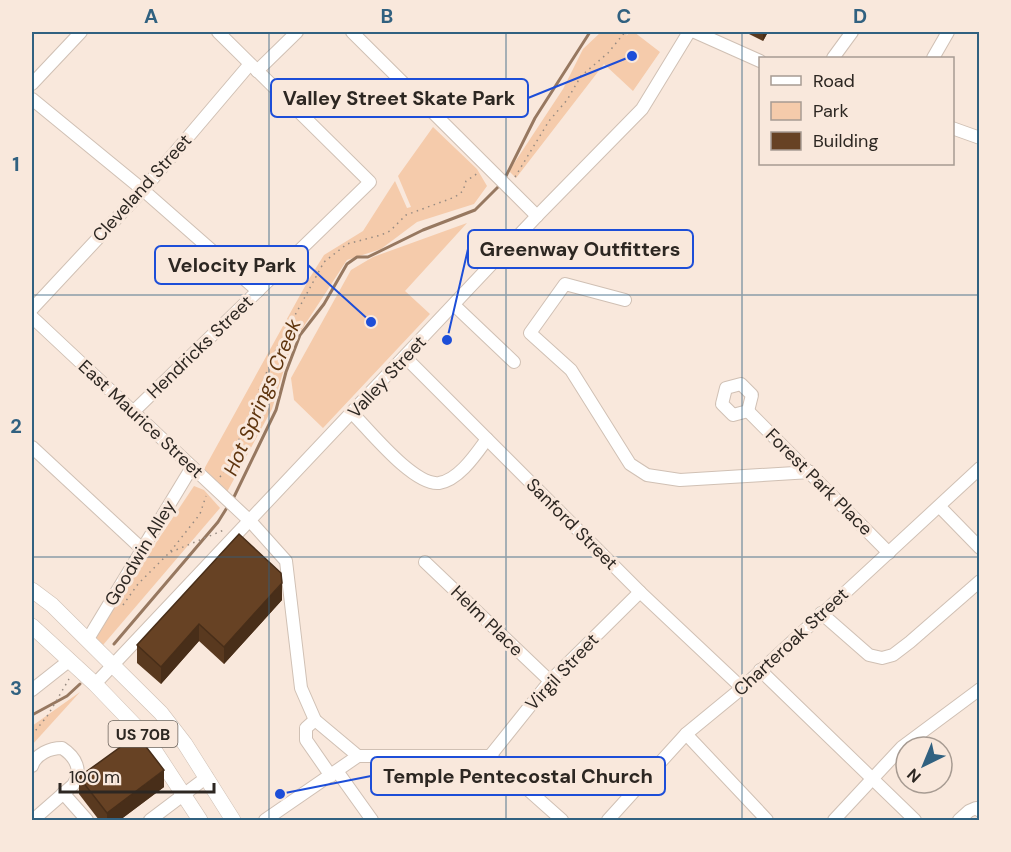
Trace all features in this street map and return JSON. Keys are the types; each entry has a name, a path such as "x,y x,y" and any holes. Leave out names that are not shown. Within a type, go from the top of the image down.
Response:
{"main road":[{"name":"US 70B","path":"32,590 52,605 88,639 161,713 207,777 233,820"},
{"name":"US 70B","path":"32,626 95,684 183,793 200,820"}],"street":[{"path":"32,84 81,32"},
{"path":"218,32 254,67"},
{"name":"Cleveland Street","path":"32,309 254,67 297,32"},
{"path":"352,32 497,175 511,182 537,216"},
{"name":"Valley Street","path":"95,684 353,414 537,216 642,109 689,32"},
{"path":"696,32 759,61"},
{"path":"834,57 852,32"},
{"path":"934,57 948,32"},
{"name":"Hendricks Street","path":"133,412 370,182 254,67"},
{"path":"32,99 143,190 258,291"},
{"path":"954,129 980,138"},
{"path":"625,300 565,284 530,333 571,370 630,464 647,475 680,480 811,472"},
{"path":"454,305 514,362"},
{"name":"East Maurice Street","path":"32,317 251,522 286,561 301,688 315,720"},
{"name":"Sanford Street","path":"405,357 640,592 742,688"},
{"name":"Forest Park Place","path":"748,411 889,553"},
{"path":"353,414 400,463 428,482 440,483 458,471 487,439"},
{"path":"32,447 142,549"},
{"name":"Goodwin Alley","path":"88,639 192,467"},
{"name":"Charteroak Street","path":"608,820 686,735 742,688 980,468"},
{"path":"940,507 980,548"},
{"name":"Helm Place","path":"425,562 549,681"},
{"path":"821,613 869,655 882,658 893,655 910,642 980,581"},
{"name":"Virgil Street","path":"490,756 549,681 640,592"},
{"path":"32,690 73,663"},
{"path":"760,670 915,820"},
{"path":"834,820 871,778 923,729 978,692"},
{"path":"358,756 315,720 306,728 306,740 372,820"},
{"path":"686,735 767,820"},
{"path":"32,766 34,760 48,750 62,748 75,760 82,776 33,820"},
{"path":"265,820 358,756 490,756 562,820"},
{"path":"150,820 207,777"},
{"path":"63,793 87,820"},
{"path":"959,820 969,810 976,808 980,811"}],"path":[{"path":"511,182 549,121 567,100 581,76 608,53 625,32"},
{"path":"117,612 138,584 170,552 200,514 205,498 232,459 276,350 324,262 347,244 381,236 390,231 406,215 455,197 462,191 466,181 481,171"},
{"path":"170,552 222,531"},
{"path":"32,735 48,715 67,683 73,663"}],"green space":[{"path":"601,32 628,32 626,36 634,32 660,52 633,91 604,64 516,178 509,171 563,89 583,49"},
{"path":"433,127 477,169 487,186 474,204 417,222 381,249 347,260 291,346 272,409 227,492 203,471 309,279 324,255 363,231 395,181 407,208 411,207 398,176"},
{"path":"467,223 405,291 430,314 323,428 294,400 291,378 351,270 373,257"},
{"path":"194,486 204,490 220,508 103,645 93,637"},
{"path":"80,692 32,745 32,726"}],"building":[{"path":"239,534 281,573 282,583 224,647 199,624 161,667 137,645"},
{"path":"137,735 164,770 107,813 79,777"}],"waterway":[{"name":"Hot Springs Creek","path":"504,180 535,118 590,32"},
{"name":"Hot Springs Creek","path":"232,501 276,410 286,372 300,335 324,304 347,264 357,257 368,257 423,230 475,210 500,185"},
{"name":"Hot Springs Creek","path":"114,644 218,522 228,506"},
{"name":"Hot Springs Creek","path":"32,715 67,696 80,684"}],"place":[{"name":"Valley Street Skate Park","path":"632,56"},
{"name":"Velocity Park","path":"371,322"},
{"name":"Greenway Outfitters","path":"447,340"},
{"name":"Temple Pentecostal Church","path":"280,794"}]}
